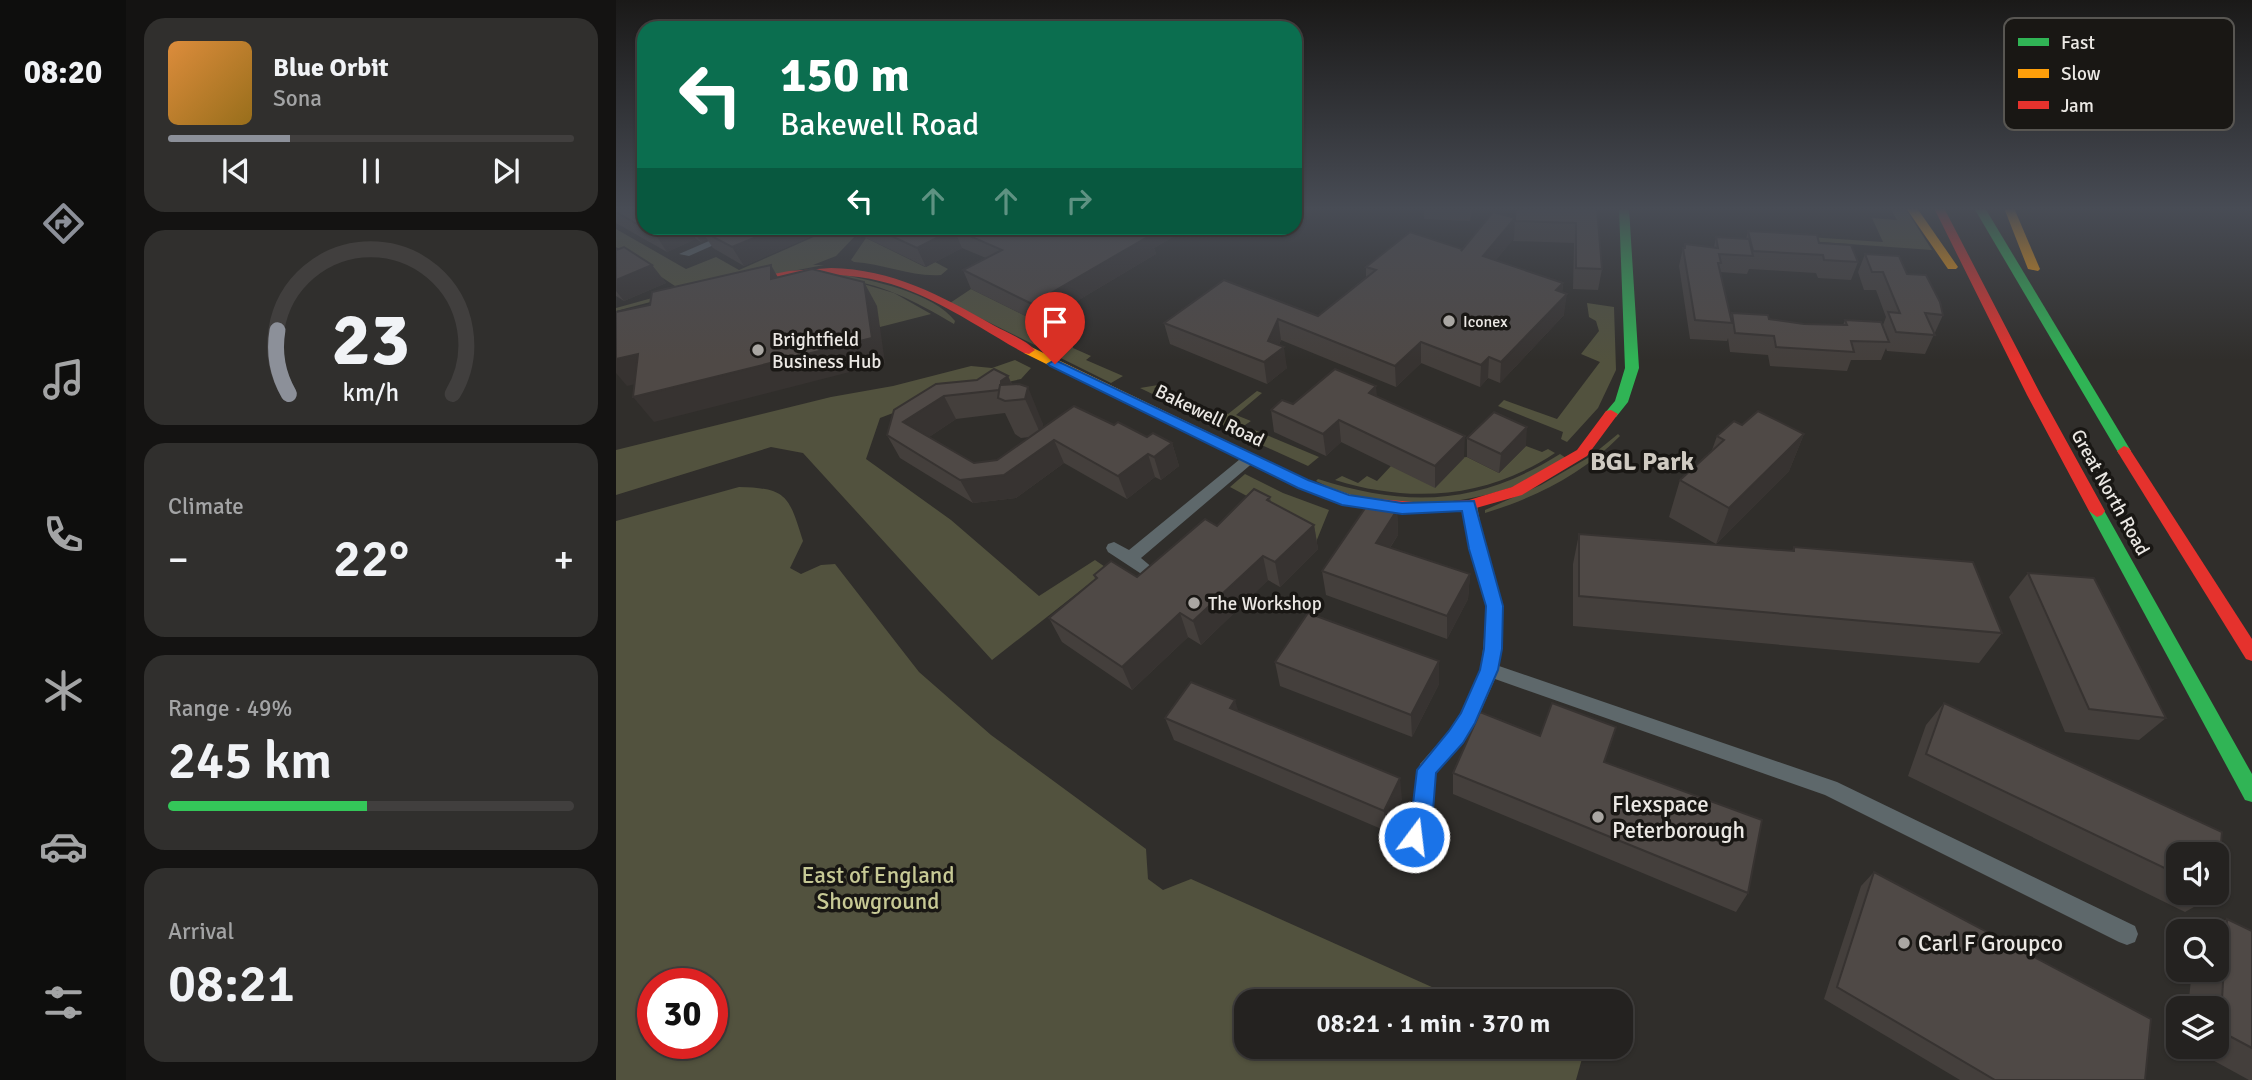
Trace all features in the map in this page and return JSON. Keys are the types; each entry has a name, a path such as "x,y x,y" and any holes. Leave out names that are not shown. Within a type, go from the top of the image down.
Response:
{"main road":[{"name":"Bakewell Road","path":"732,285 790,274 841,271 875,275 902,283 988,331 1303,484 1347,501 1402,508 1469,505 1517,491 1582,453 1621,402 1632,368 1627,258"},
{"path":"1947,258 2009,347"},
{"name":"Great North Road","path":"1964,258 2009,347 2252,793"},
{"name":"Great North Road","path":"2010,258 2158,507 2252,654"},
{"path":"2030,258 2075,366"}],"street":[{"path":"1129,558 1250,457"},
{"path":"1414,837 1421,823 1427,770 1456,737 1489,670 1494,606 1477,549 1469,505"},
{"path":"1114,548 1146,569"},
{"path":"1489,670 1830,788 2127,934"}],"green space":[{"path":"633,258 667,258 686,269 718,258 739,270 765,258 830,258 813,265 824,265 708,287 616,311 616,308 681,290"},
{"path":"908,258 925,267 935,262 948,269 941,275 930,275 851,260"},
{"path":"838,274 918,295 945,311 955,321 954,324 882,288 834,278"},
{"path":"853,281 894,293 931,314 880,327"},
{"path":"971,289 1040,323 1029,329 1033,332 1073,334 1073,348 1091,356 1086,360 1123,376 1111,383 950,303"},
{"path":"1587,303 1614,307 1616,370 1598,408 1567,442 1561,439 1563,432 1498,406 1504,400 1557,419 1600,362 1581,354 1599,331 1596,321 1589,317"},
{"path":"1015,360 1031,368 1021,379 927,400 880,418 866,459 951,520 1039,596 1095,560 1108,569 992,660 803,453 771,447 616,495 616,450 831,397 893,386 971,366 992,368"},
{"path":"1158,385 1154,389 1212,417 1221,411 1228,414 1257,391 1262,393 1236,415 1251,421 1233,433 1140,388"},
{"path":"1252,429 1319,457 1308,466 1244,437"},
{"path":"1618,434 1620,436 1605,450 1574,473 1523,500 1485,513 1485,510 1541,485 1591,456"},
{"path":"1526,446 1542,452 1548,449 1555,453 1503,480 1476,488 1421,494 1364,488 1335,480 1342,476 1358,483 1367,476 1377,481 1391,466 1467,457 1499,473"},
{"path":"1560,454 1566,458 1530,480 1487,495 1441,502 1395,503 1372,500 1346,495 1316,481 1318,479 1382,494 1442,496 1501,484"},
{"path":"1245,474 1283,493 1329,510 1314,547 1260,503 1230,487"},
{"name":"East of England Showground","path":"739,487 777,493 790,505 803,541 790,568 801,574 821,565 835,564 919,672 991,735 1146,849 1148,879 1163,890 1191,879 1436,989 1234,989 1234,1059 1582,1059 1576,1080 616,1080 616,521"}],"building":[{"path":"616,258 642,258 652,265 616,280"},
{"path":"986,258 1111,258 1032,304 963,270"},
{"path":"1377,258 1490,258 1563,283 1556,290 1567,294 1501,362 1489,357 1481,365 1421,342 1395,366 1278,319 1268,341 1284,347 1264,362 1164,323 1224,280 1318,316 1376,270 1366,267"},
{"path":"1576,258 1601,258 1602,269 1576,268"},
{"path":"1685,258 1720,258 1721,263 1718,263 1732,323 1695,320"},
{"path":"1857,258 1858,262 1824,260"},
{"path":"1867,258 1900,258 1907,274 1926,275 1940,302 1943,315 1925,313 1935,335 1896,332 1888,312 1900,313 1883,272 1872,272"},
{"name":"Brightfield Business Hub","path":"771,265 771,279 812,269 864,282 872,338 633,397 638,354 616,359 616,312 650,305 652,292"},
{"path":"1732,313 1768,315 1769,319 1804,324 1847,325 1845,320 1881,322 1889,342 1851,341 1854,352 1776,347 1774,336 1735,333"},
{"path":"994,369 1008,376 1001,381 999,390 944,396 903,422 974,463 997,460 1074,406 1114,425 1118,422 1147,437 1153,433 1172,443 1154,457 1148,454 1118,476 1054,440 1004,475 960,480 887,435 894,410 936,384 977,380"},
{"path":"1335,369 1376,386 1369,393 1465,436 1435,466 1339,420 1323,434 1271,410 1282,400 1293,404"},
{"path":"1019,384 1028,387 1025,399 1005,401 998,398 1000,385"},
{"path":"1758,411 1804,434 1729,508 1680,480 1724,440 1717,436 1734,421 1742,425"},
{"path":"1494,412 1527,427 1501,454 1467,438"},
{"path":"1254,489 1270,497 1267,500 1314,525 1275,562 1263,556 1193,621 1180,613 1122,667 1049,618 1097,578 1094,575 1111,561 1137,577 1205,519 1217,526"},
{"path":"1370,501 1397,510 1376,543 1470,574 1447,616 1322,571"},
{"path":"1579,534 1794,551 1794,547 1973,562 2002,633 1579,596"},
{"path":"2028,573 2094,578 2166,718 2089,709"},
{"path":"1308,613 1439,661 1411,715 1275,662"},
{"path":"1191,682 1235,700 1230,708 1400,778 1384,811 1165,718"},
{"name":"Flexspace Peterborough","path":"1552,703 1616,727 1604,762 1762,820 1748,893 1453,773 1480,712 1540,736"},
{"path":"1944,703 2222,832 2221,842 2166,842 2166,869 1926,754"},
{"name":"Carl F Groupco","path":"1874,872 2151,1019 2145,1080 1995,1080 1837,987"},
{"path":"2229,920 2252,931 2252,1048 2229,1036 2229,996 2222,996 2223,982 2229,982"}],"traffic: fast":[{"path":"1611,414 1621,402 1632,368 1627,258"},
{"path":"2009,258 2124,451"},
{"path":"2097,511 2252,793"}],"traffic: slow":[{"path":"1946,258 1952,267"},
{"path":"2030,258 2034,269"},
{"path":"1029,350 1303,484 1355,502"}],"traffic: jam":[{"path":"1965,258 2097,511"},
{"path":"747,282 817,272 859,273 882,277 926,293 1029,350"},
{"path":"1355,502 1425,508 1469,505 1517,491 1582,453 1611,414"},
{"path":"2124,451 2252,654"}],"place":[{"name":"Iconex","path":"1449,321"},
{"name":"Brightfield Business Hub","path":"758,350"},
{"name":"The Workshop","path":"1194,603"},
{"name":"Flexspace Peterborough","path":"1598,817"},
{"name":"Carl F Groupco","path":"1904,943"}],"district":[{"name":"BGL Park","path":"1642,461"}],"route":[{"path":"1055,364 1303,484 1347,501 1402,508 1469,505 1477,549 1489,579 1494,606 1493,649 1489,670 1468,718 1456,737 1427,770 1421,823 1414,837"}]}
